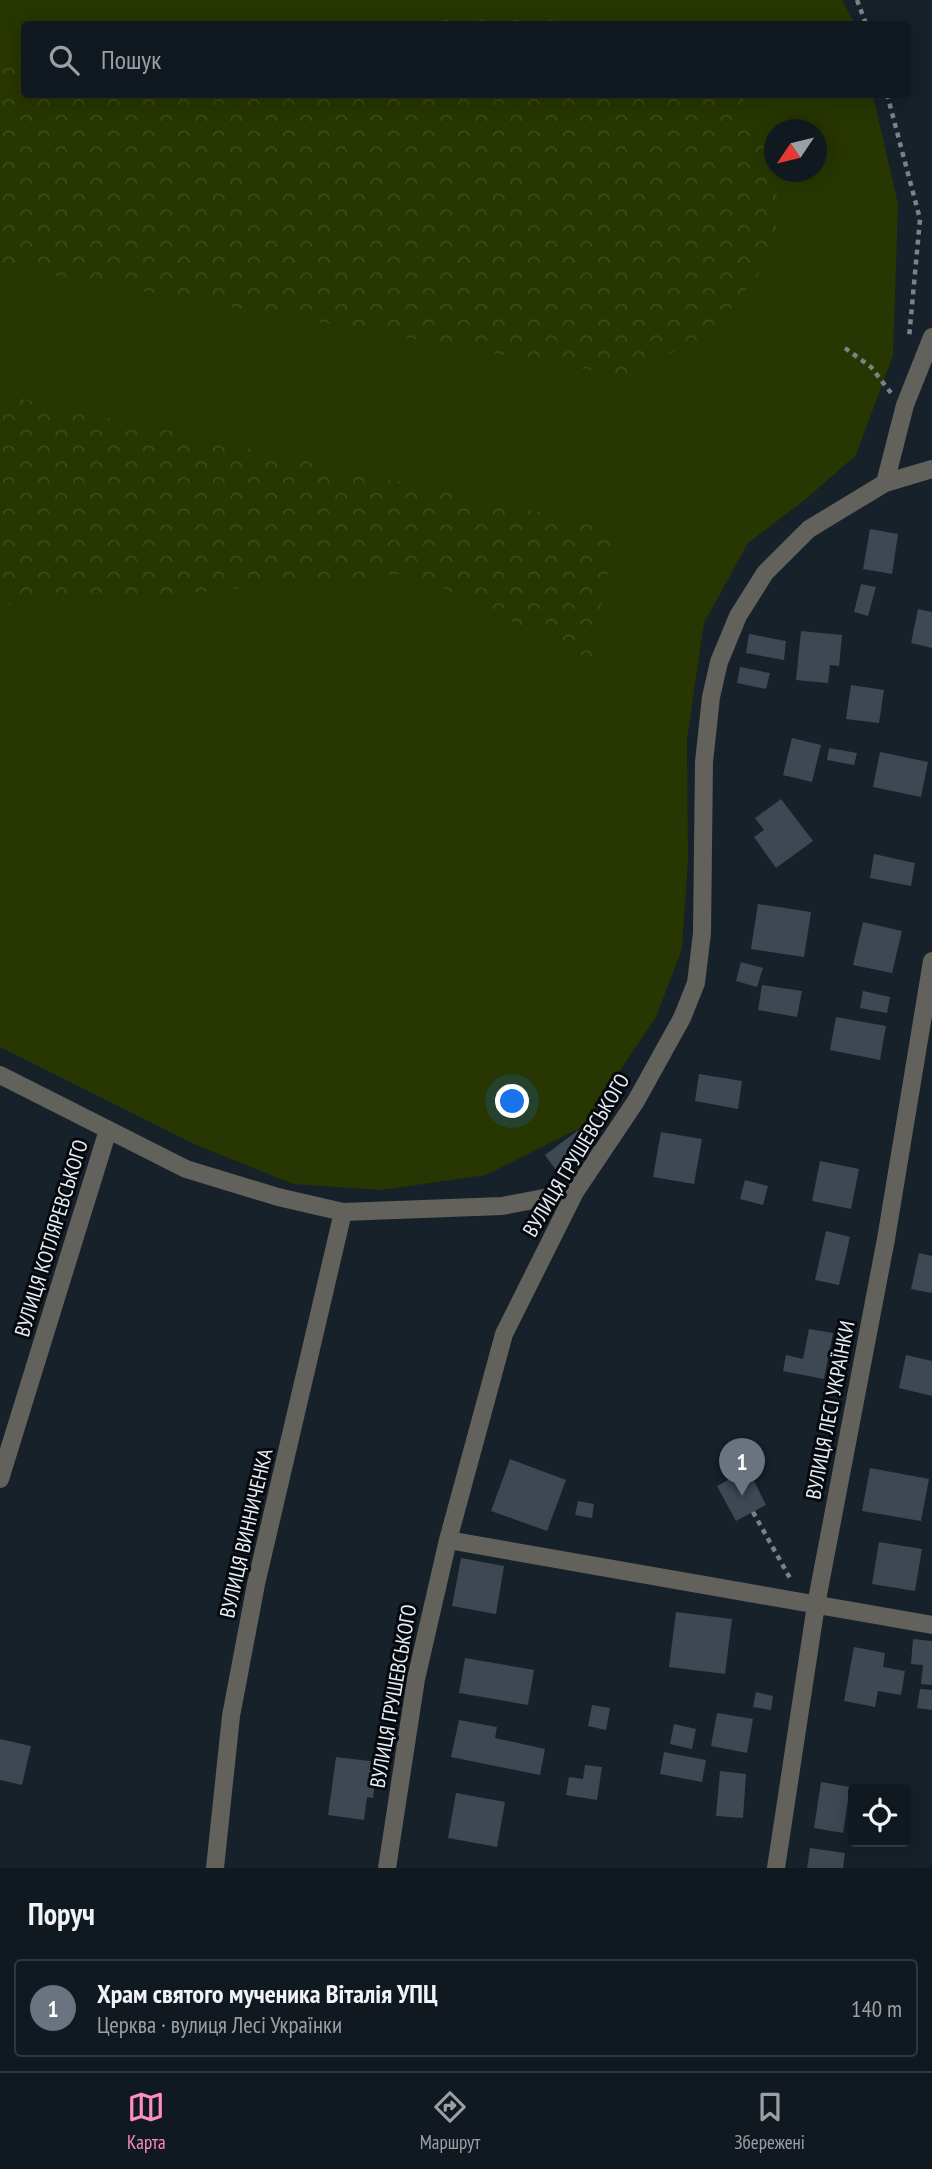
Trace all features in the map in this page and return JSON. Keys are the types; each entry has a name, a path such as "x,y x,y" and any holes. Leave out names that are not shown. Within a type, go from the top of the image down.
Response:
{"street":[{"path":"885,483 905,405 932,337"},
{"name":"ВУЛИЦЯ ГРУШЕВСЬКОГО","path":"387,1868 416,1679 448,1540 504,1334 575,1192 636,1101 682,1018 696,983 702,933 704,762 711,697 719,662 738,616 765,573 809,529 885,483 932,469"},
{"name":"ВУЛИЦЯ ЛЕСІ УКРАЇНКИ","path":"776,1868 816,1605 886,1239 932,961"},
{"path":"0,1075 186,1169 278,1197 343,1212 502,1206 575,1192"},
{"name":"ВУЛИЦЯ КОТЛЯРЕВСЬКОГО","path":"0,1479 108,1130"},
{"name":"ВУЛИЦЯ ВИННИЧЕНКА","path":"215,1868 231,1716 256,1584 343,1212"},
{"path":"448,1540 932,1625"}],"path":[{"path":"856,0 865,21"},
{"path":"888,98 920,219 909,341"},
{"path":"845,348 871,367 905,405"},
{"path":"753,1512 788,1577 816,1605"}],"green space":[{"path":"0,0 842,0 853,21 21,21 21,98 874,98 898,204 893,355 856,455 806,499 748,543 704,623 687,739 688,859 682,949 656,1017 582,1127 486,1175 381,1190 293,1184 196,1145 0,1047"},
{"path":"490,14 580,21 412,21"},
{"path":"21,57 21,98 744,98 764,137 764,182 777,182 776,253 711,333 624,376 0,266 0,59"},
{"path":"0,394 616,529 591,660 412,573 124,599 0,604"}],"building":[{"path":"870,529 898,534 892,574 863,569"},
{"path":"861,584 876,587 868,616 854,612"},
{"path":"918,609 932,612 932,648 911,643"},
{"path":"801,631 842,635 839,666 830,665 828,683 796,680"},
{"path":"749,634 786,641 784,660 746,653"},
{"path":"740,667 770,673 766,689 737,683"},
{"path":"851,685 884,690 879,723 846,719"},
{"path":"792,738 821,745 812,782 783,775"},
{"path":"829,748 857,753 854,765 827,760"},
{"path":"880,752 928,762 921,797 873,787"},
{"path":"781,799 813,841 776,868 754,837 764,830 755,818"},
{"path":"874,854 915,863 911,886 870,878"},
{"path":"758,904 811,912 804,957 751,949"},
{"path":"863,922 902,931 892,973 853,965"},
{"path":"741,962 763,968 757,987 736,981"},
{"path":"762,985 802,991 797,1017 758,1010"},
{"path":"863,991 890,997 887,1013 860,1008"},
{"path":"836,1017 886,1026 880,1060 830,1050"},
{"path":"699,1074 742,1081 738,1109 695,1101"},
{"path":"581,1128 597,1150 561,1177 545,1155"},
{"path":"661,1132 702,1139 694,1184 653,1177"},
{"path":"820,1161 859,1169 851,1209 812,1201"},
{"path":"745,1180 768,1186 763,1205 740,1199"},
{"path":"826,1231 850,1237 839,1285 815,1280"},
{"path":"919,1253 932,1256 932,1293 911,1289"},
{"path":"809,1329 833,1333 824,1379 783,1371 786,1355 803,1359"},
{"path":"906,1355 932,1361 932,1396 899,1388"},
{"path":"510,1459 566,1480 547,1531 491,1511"},
{"path":"870,1468 929,1479 921,1521 862,1511"},
{"path":"748,1469 766,1505 736,1521 717,1486"},
{"path":"578,1501 594,1504 592,1518 575,1515"},
{"path":"879,1542 922,1549 915,1591 872,1584"},
{"path":"461,1558 504,1566 496,1614 452,1606"},
{"path":"676,1612 732,1619 725,1674 669,1667"},
{"path":"913,1639 932,1641 932,1685 921,1684 923,1665 911,1664"},
{"path":"854,1647 885,1653 883,1667 905,1671 901,1695 878,1691 875,1707 844,1701"},
{"path":"465,1658 534,1670 528,1705 459,1693"},
{"path":"920,1689 932,1690 932,1710 917,1708"},
{"path":"756,1692 773,1696 771,1710 753,1707"},
{"path":"592,1705 610,1708 606,1730 588,1726"},
{"path":"717,1713 753,1719 747,1753 711,1746"},
{"path":"459,1720 497,1727 495,1738 545,1749 540,1775 451,1757"},
{"path":"674,1724 696,1729 692,1749 670,1744"},
{"path":"0,1739 31,1746 22,1785 0,1780"},
{"path":"664,1752 706,1760 702,1782 660,1774"},
{"path":"336,1757 378,1762 373,1798 367,1797 364,1820 328,1815"},
{"path":"585,1765 602,1767 597,1800 566,1795 569,1777 583,1779"},
{"path":"720,1771 746,1774 743,1818 716,1816"},
{"path":"821,1782 848,1787 843,1833 814,1828"},
{"path":"456,1793 505,1802 497,1847 448,1838"},
{"path":"810,1848 845,1853 843,1868 807,1868"}],"place":[{"name":"Храм святого мученика Віталія УПЦ","path":"742,1496"}]}
